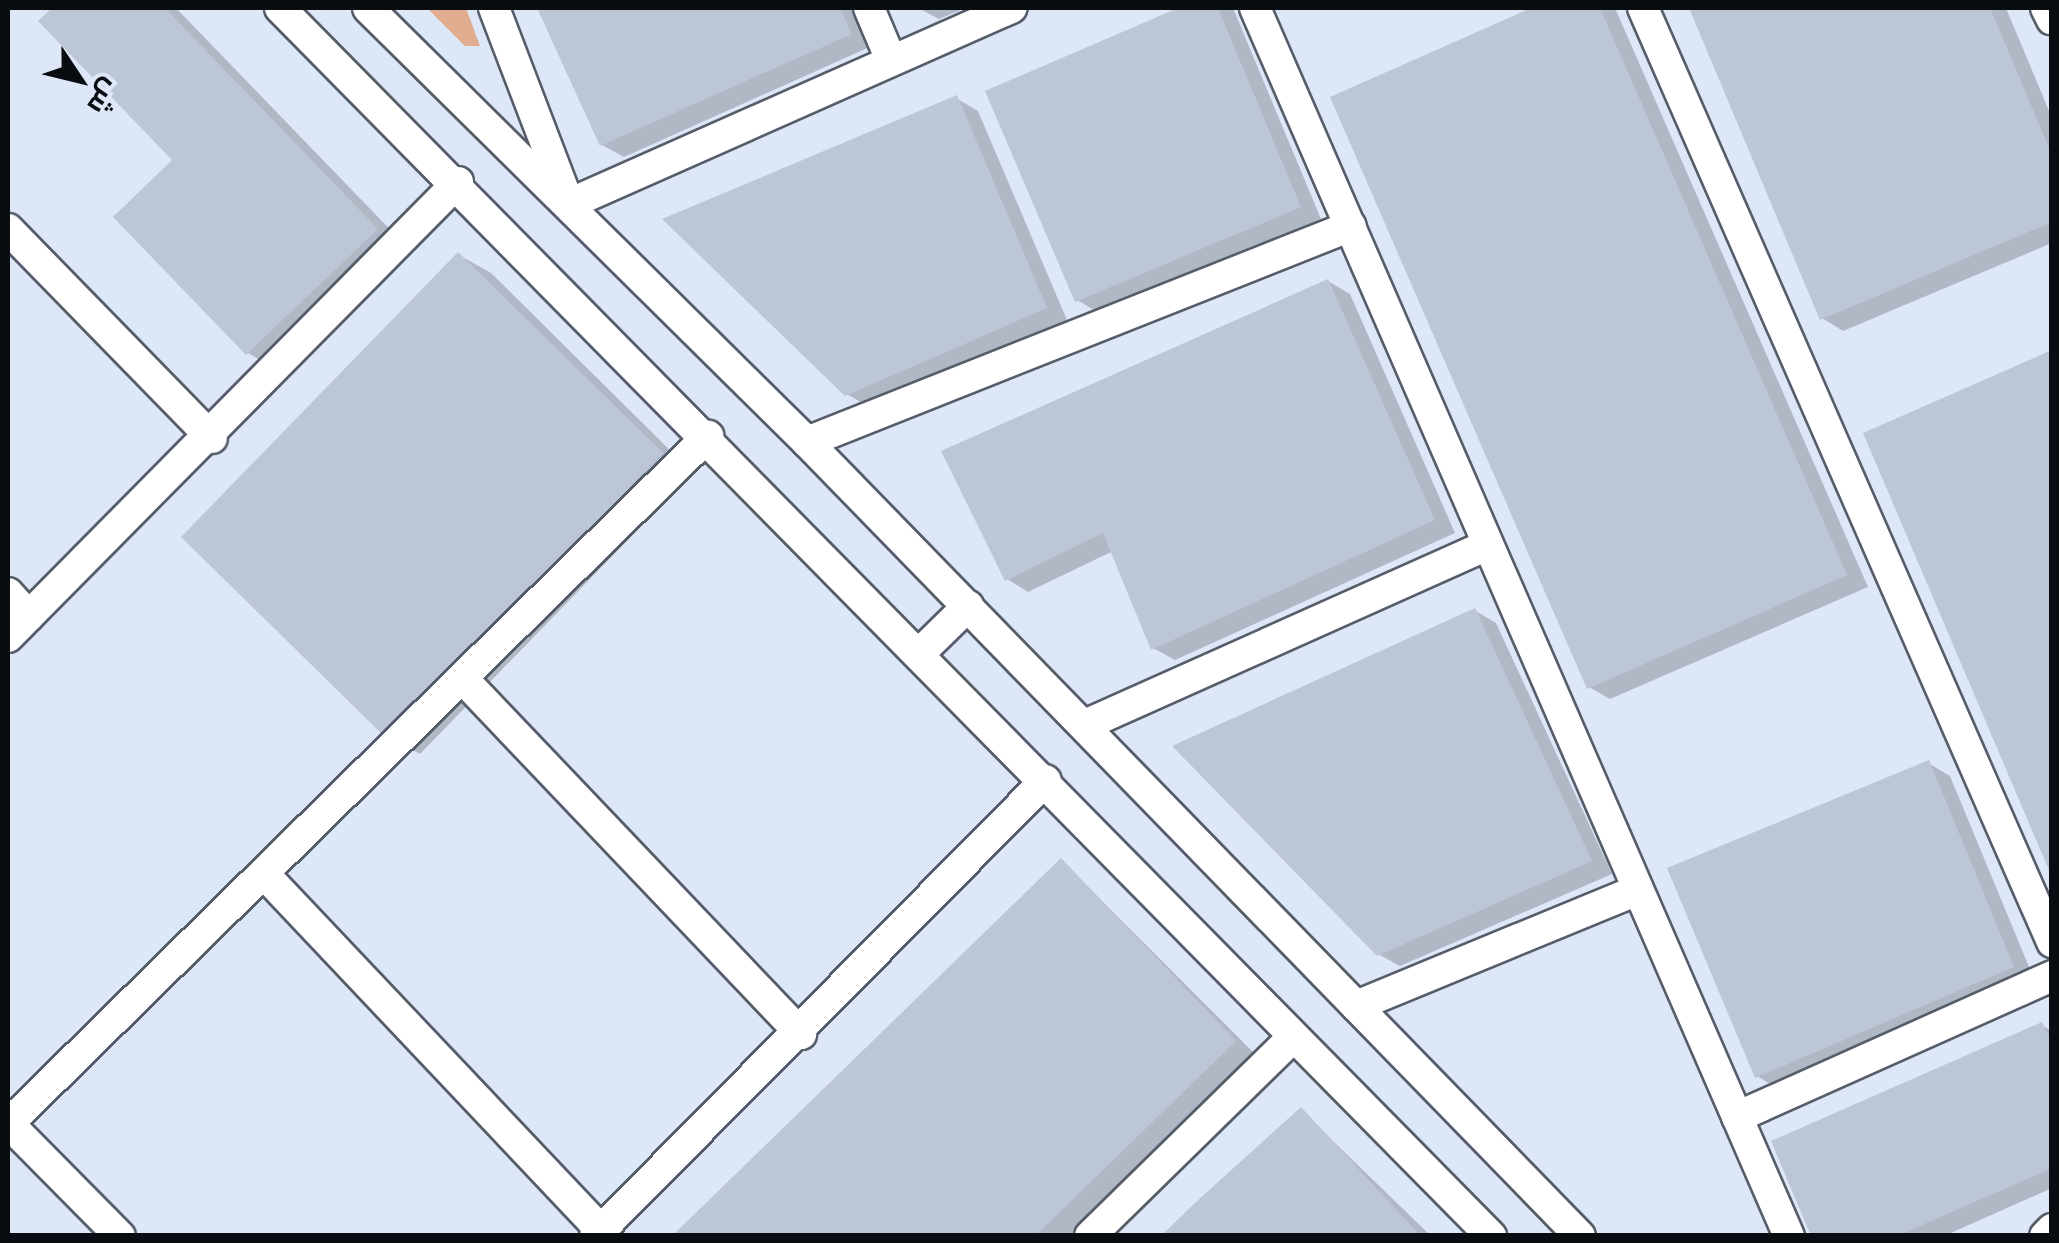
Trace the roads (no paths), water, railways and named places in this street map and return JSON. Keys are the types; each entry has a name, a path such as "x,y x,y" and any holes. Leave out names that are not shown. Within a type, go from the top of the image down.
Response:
{"street":[{"path":"280,8 458,182 1491,1236"},
{"path":"368,8 807,442 1580,1236"},
{"path":"494,8 569,204"},
{"path":"869,8 891,60"},
{"path":"569,204 1011,8"},
{"path":"1255,8 1789,1236"},
{"path":"1643,8 2052,942"},
{"path":"2046,8 2052,20"},
{"path":"8,593 18,626 212,438 458,182"},
{"path":"807,442 1351,226"},
{"path":"8,230 212,438"},
{"path":"120,1236 8,1124 266,876 708,436"},
{"path":"1084,725 1487,545"},
{"path":"921,652 968,606"},
{"path":"464,680 801,1034"},
{"path":"266,876 598,1232 801,1034 1046,780"},
{"path":"1356,1006 1638,890"},
{"path":"1737,1117 2052,976"},
{"path":"1090,1236 1292,1037"},
{"path":"2045,1236 2052,1229"}]}
